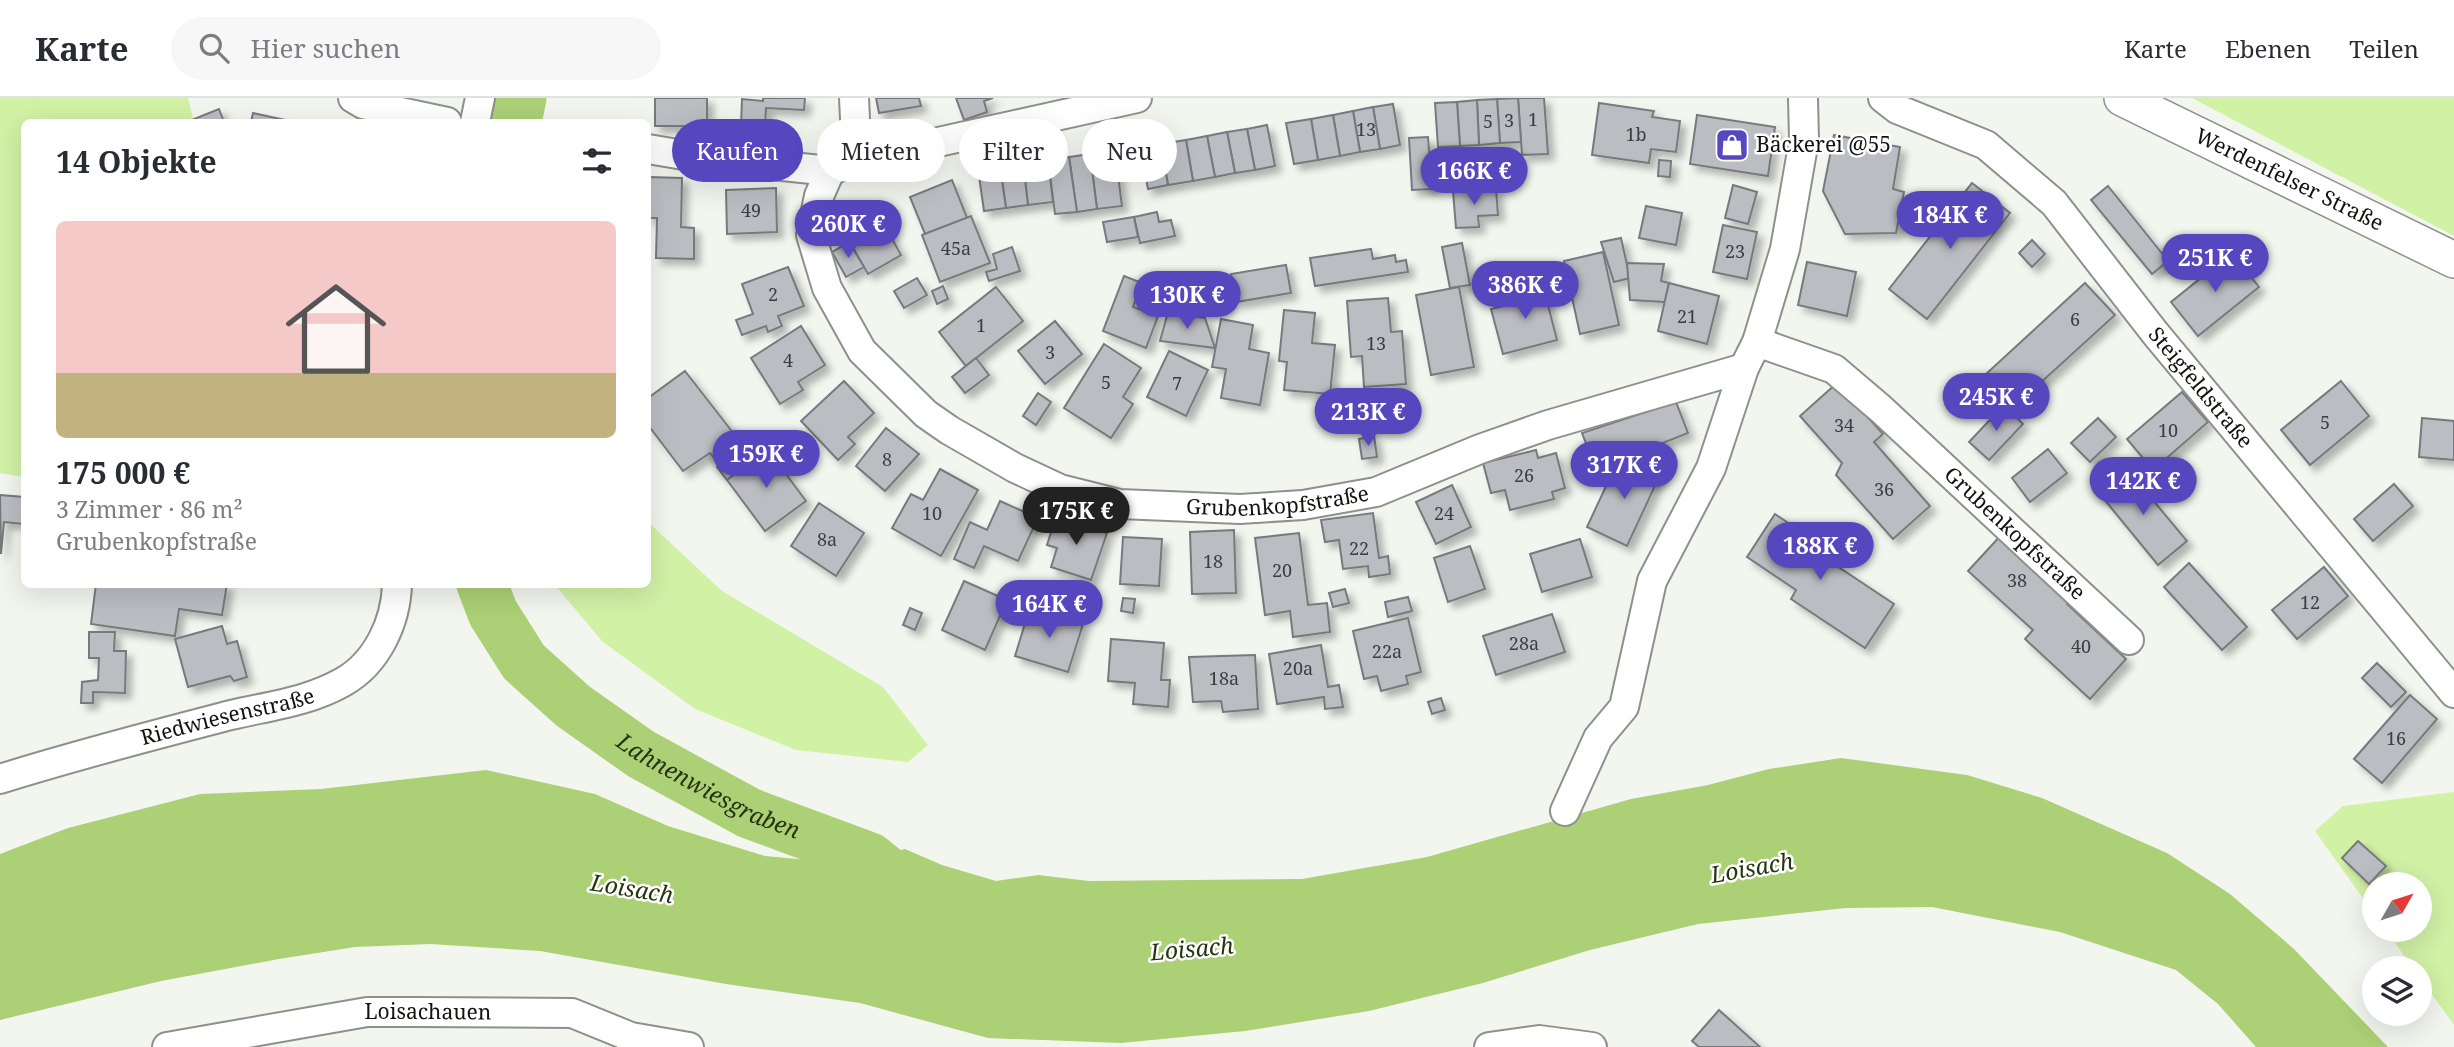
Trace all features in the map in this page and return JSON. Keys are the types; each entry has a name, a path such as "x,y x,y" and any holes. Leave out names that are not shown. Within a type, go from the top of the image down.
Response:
{"street":[{"path":"353,98 363,104 433,119"},
{"path":"476,119 480,98"},
{"path":"854,98 855,119"},
{"path":"945,141 1137,98"},
{"path":"1565,811 1598,738 1624,707 1652,581 1711,468 1744,368 1757,342 1785,249 1804,141 1802,98"},
{"name":"Steigfeldstraße","path":"1884,98 1897,109 1986,145 2054,203 2155,333 2454,693"},
{"name":"Werdenfelser Straße","path":"2122,98 2454,260"},
{"path":"651,150 695,158 817,170"},
{"name":"Grubenkopfstraße","path":"825,182 819,196 811,236 827,288 862,351 926,414 960,436 1015,468 1060,489 1120,504 1183,509 1265,507 1303,505 1376,492 1548,425 1744,368"},
{"name":"Grubenkopfstraße","path":"1757,342 1834,369 1881,409 2129,640"},
{"name":"Riedwiesenstraße","path":"0,779 234,715 296,702 344,682 375,654 396,607 397,588"},
{"name":"Loisachauen","path":"167,1047 367,1012 413,1012 572,1013 631,1037 689,1047"},
{"path":"1489,1047 1539,1040 1592,1047"}],"shaded area":[{"path":"0,98 188,98 193,119 21,119 21,476 0,473"},
{"path":"2192,98 2454,98 2454,236"},
{"path":"651,525 722,591 883,687 928,745 908,762 796,750 695,709 603,642 558,588 651,588"},
{"path":"2454,792 2454,1025 2432,995 2432,956 2404,956 2394,942 2432,942 2432,872 2362,872 2362,897 2315,831 2343,806"}],"water":[{"name":"Loisach","path":"1841,758 1967,775 2042,798 2167,853 2230,894 2294,949 2362,1020 2362,1026 2368,1026 2388,1047 2256,1047 2218,1004 2176,970 2060,932 1932,907 1846,908 1698,924 1590,950 1483,983 1369,1011 1245,1031 1121,1043 988,1038 860,1003 726,984 540,951 430,944 355,947 279,959 161,981 0,1020 0,854 68,828 200,794 321,789 486,770 595,794 668,826 765,856 840,863 905,849 942,865 996,881 1038,875 1089,881 1302,879 1427,857 1631,799 1708,785 1769,769"}],"building":[{"path":"655,98 707,98 707,119 672,119 672,126 655,126"},
{"path":"763,98 805,98 804,110 766,108 765,119 741,119 742,99 763,101"},
{"path":"876,98 919,98 921,106 879,113"},
{"path":"956,98 993,98 984,101 987,112 964,119"},
{"path":"1518,98 1544,98 1548,154 1522,155"},
{"path":"1518,98 1521,142 1500,143 1497,99"},
{"path":"1497,99 1500,143 1479,145 1477,100"},
{"path":"1477,100 1479,145 1460,146 1457,102"},
{"path":"1457,102 1460,146 1438,147 1435,103"},
{"path":"1599,103 1654,111 1652,117 1680,121 1676,152 1651,149 1649,163 1592,155"},
{"path":"1393,104 1400,145 1380,149 1373,107"},
{"path":"1373,107 1380,149 1360,152 1353,111"},
{"path":"219,109 223,119 194,119"},
{"path":"1353,111 1360,152 1340,156 1333,115"},
{"path":"253,113 280,119 252,119"},
{"path":"1333,115 1340,156 1318,160 1311,119"},
{"name":"Bäckerei @55","path":"1697,115 1775,127 1768,176 1690,164"},
{"path":"1311,119 1318,160 1294,164 1286,123"},
{"path":"1267,125 1275,166 1255,170 1247,129"},
{"path":"1247,129 1255,170 1235,173 1227,132"},
{"path":"1227,132 1235,173 1215,177 1207,136"},
{"path":"1834,135 1900,147 1893,189 1904,192 1896,233 1845,234 1823,191"},
{"path":"1207,136 1215,177 1193,181 1186,140"},
{"path":"1428,137 1432,189 1412,190 1409,138"},
{"path":"1186,140 1193,181 1168,185 1167,182 1177,182 1177,141"},
{"path":"1082,155 1082,182 1094,182 1097,209 1077,212 1069,157"},
{"path":"1068,157 1077,212 1055,214 1051,182 1068,182"},
{"path":"1659,160 1671,161 1670,177 1658,176"},
{"path":"651,177 672,178 672,182 682,182 681,227 694,228 694,259 656,258 657,218 651,218"},
{"path":"952,180 967,218 925,234 910,197"},
{"path":"980,182 1002,182 1006,208 984,211"},
{"path":"1002,182 1025,182 1028,205 1006,208"},
{"path":"1025,182 1051,182 1053,202 1028,205"},
{"path":"1094,182 1119,182 1122,206 1097,209"},
{"path":"1147,182 1167,182 1168,185 1148,189"},
{"path":"1972,183 2010,213 1927,319 1889,289"},
{"path":"1733,185 1757,192 1748,224 1725,218"},
{"path":"2108,186 2168,261 2152,274 2091,200"},
{"path":"776,188 777,232 727,234 726,190"},
{"path":"1496,189 1498,215 1478,216 1479,227 1456,228 1453,191"},
{"path":"1646,206 1682,213 1676,245 1639,238"},
{"path":"1157,212 1159,222 1171,220 1175,236 1140,243 1134,217"},
{"path":"878,213 901,255 868,274 844,232"},
{"path":"971,216 990,263 940,282 922,235"},
{"path":"1134,217 1138,237 1107,242 1103,222"},
{"path":"1723,225 1757,232 1747,279 1713,272"},
{"path":"1621,238 1630,278 1614,282 1601,242"},
{"path":"2032,240 2045,254 2032,267 2019,253"},
{"path":"849,242 864,267 846,277 832,252"},
{"path":"1462,243 1470,285 1450,288 1442,247"},
{"path":"1012,247 1020,271 989,281 986,272 997,269 993,254"},
{"path":"1371,249 1373,259 1395,255 1396,262 1406,260 1408,272 1315,286 1310,258"},
{"path":"1603,252 1619,325 1580,334 1564,261"},
{"path":"2232,253 2259,287 2198,336 2171,302"},
{"path":"1807,262 1856,272 1847,316 1798,305"},
{"path":"1627,263 1664,264 1661,281 1669,283 1665,302 1630,300"},
{"path":"1286,265 1291,293 1236,302 1231,274"},
{"path":"788,267 804,306 778,316 782,326 768,332 766,326 742,335 736,320 753,314 742,284"},
{"path":"1185,275 1192,301 1166,308 1159,282"},
{"path":"1124,276 1142,283 1133,307 1158,316 1146,348 1103,331"},
{"path":"917,278 927,295 904,308 894,291"},
{"path":"1542,282 1557,340 1503,354 1491,309 1520,302 1517,289"},
{"path":"1221,283 1225,304 1203,309 1199,288"},
{"path":"1669,283 1719,296 1707,344 1658,331"},
{"path":"2085,283 2115,315 2015,406 1986,374"},
{"path":"943,286 948,299 937,304 932,291"},
{"path":"996,287 1023,321 966,366 939,332"},
{"path":"1459,287 1474,367 1431,375 1416,295"},
{"path":"1388,298 1391,332 1402,331 1406,384 1364,387 1362,356 1351,357 1347,301"},
{"path":"1284,310 1315,313 1312,343 1335,345 1330,394 1284,390 1287,362 1279,361"},
{"path":"1168,312 1205,318 1215,348 1160,341"},
{"path":"1221,319 1253,325 1249,349 1269,353 1260,405 1221,398 1226,369 1212,367"},
{"path":"1055,321 1082,354 1045,384 1018,351"},
{"path":"801,326 825,365 798,382 803,390 780,404 751,358"},
{"path":"1104,344 1141,368 1123,397 1133,404 1111,438 1064,408"},
{"path":"1169,351 1208,370 1186,416 1147,397"},
{"path":"976,358 989,375 965,393 952,377"},
{"path":"685,371 741,443 717,462 710,453 683,471 651,429 651,396"},
{"path":"844,381 874,413 848,437 855,444 838,460 801,421"},
{"path":"2341,381 2369,416 2310,465 2281,430"},
{"path":"1837,383 1883,434 1874,442 1930,506 1893,539 1836,475 1842,463 1800,416"},
{"path":"2182,392 2208,422 2153,470 2127,439"},
{"path":"1038,393 1051,402 1036,425 1023,416"},
{"path":"1676,402 1688,433 1660,444 1667,460 1646,468 1612,450 1591,456 1582,433"},
{"path":"2004,405 2023,424 1989,460 1969,442"},
{"path":"2098,418 2116,437 2090,462 2071,443"},
{"path":"2422,418 2454,421 2454,460 2419,457"},
{"path":"886,428 919,454 885,491 856,466"},
{"path":"1374,436 1377,457 1362,459 1359,439"},
{"path":"749,444 759,456 727,480 717,467"},
{"path":"2048,449 2067,473 2030,502 2012,478"},
{"path":"768,450 806,501 765,531 727,480"},
{"path":"1536,450 1538,458 1556,453 1565,488 1552,492 1554,499 1510,510 1505,490 1491,493 1483,463"},
{"path":"1620,456 1660,475 1627,546 1587,527"},
{"path":"940,469 978,490 941,556 892,528 911,494 923,500"},
{"path":"2127,469 2187,541 2158,565 2099,493"},
{"path":"2394,484 2413,506 2373,541 2354,519"},
{"path":"1452,485 1471,527 1436,544 1416,502"},
{"path":"0,495 21,497 21,524 4,522 1,554"},
{"path":"1000,501 1038,518 1018,561 984,546 974,568 954,559 970,522 987,530"},
{"path":"819,503 864,533 836,576 791,546"},
{"path":"1373,513 1379,558 1388,556 1390,574 1369,577 1368,566 1343,569 1339,540 1325,542 1321,520"},
{"path":"1775,514 1827,549 1822,556 1894,604 1865,648 1791,599 1796,590 1747,557"},
{"path":"1056,516 1107,533 1091,580 1051,567 1057,548 1047,545"},
{"path":"1234,530 1236,593 1192,594 1190,532"},
{"path":"1299,533 1308,605 1327,603 1330,632 1293,637 1290,611 1265,615 1255,538"},
{"path":"2003,533 2073,597 2067,604 2126,659 2090,699 2025,639 2033,630 1968,571"},
{"path":"1123,537 1162,539 1159,586 1120,584"},
{"path":"1580,539 1592,577 1542,592 1530,554"},
{"path":"1470,546 1485,589 1448,602 1434,558"},
{"path":"2189,563 2247,627 2222,650 2164,587"},
{"path":"2324,567 2348,596 2297,639 2272,610"},
{"path":"964,581 1007,600 985,650 942,630"},
{"path":"1050,584 1063,588 1059,602 1046,597"},
{"path":"96,588 226,588 222,615 179,609 175,636 91,624"},
{"path":"1345,589 1349,603 1333,607 1329,593"},
{"path":"1408,597 1412,611 1388,617 1385,602"},
{"path":"1123,598 1135,599 1133,613 1121,611"},
{"path":"1030,607 1083,624 1068,672 1015,656"},
{"path":"910,608 922,613 915,630 903,625"},
{"path":"1552,614 1565,652 1496,675 1483,636"},
{"path":"1408,618 1421,672 1406,676 1408,684 1381,691 1377,676 1364,679 1353,631"},
{"path":"222,626 227,644 237,641 247,677 234,681 230,676 188,687 175,639"},
{"path":"89,632 115,632 114,651 126,651 125,693 93,692 93,703 81,703 82,682 98,680 99,658 89,658"},
{"path":"1111,639 1164,643 1161,680 1170,680 1168,707 1133,704 1135,683 1108,681"},
{"path":"1321,645 1328,687 1339,685 1343,707 1325,709 1324,697 1277,704 1269,654"},
{"path":"1255,655 1258,709 1223,712 1221,701 1193,702 1189,657"},
{"path":"2377,663 2406,692 2391,707 2362,678"},
{"path":"2410,695 2437,719 2382,783 2354,759"},
{"path":"1441,698 1445,710 1432,714 1428,702"},
{"path":"2358,841 2386,866 2380,872 2362,872 2362,877 2342,858"},
{"path":"1719,1010 1760,1047 1699,1047 1692,1041"}],"waterway":[{"name":"Lahnenwiesgraben","path":"517,119 521,98"},
{"name":"Lahnenwiesgraben","path":"484,588 493,613 524,662 573,706 641,754 749,813 870,858 923,901"}],"place":[{"name":"Bäckerei @55","path":"1732,145"}]}
